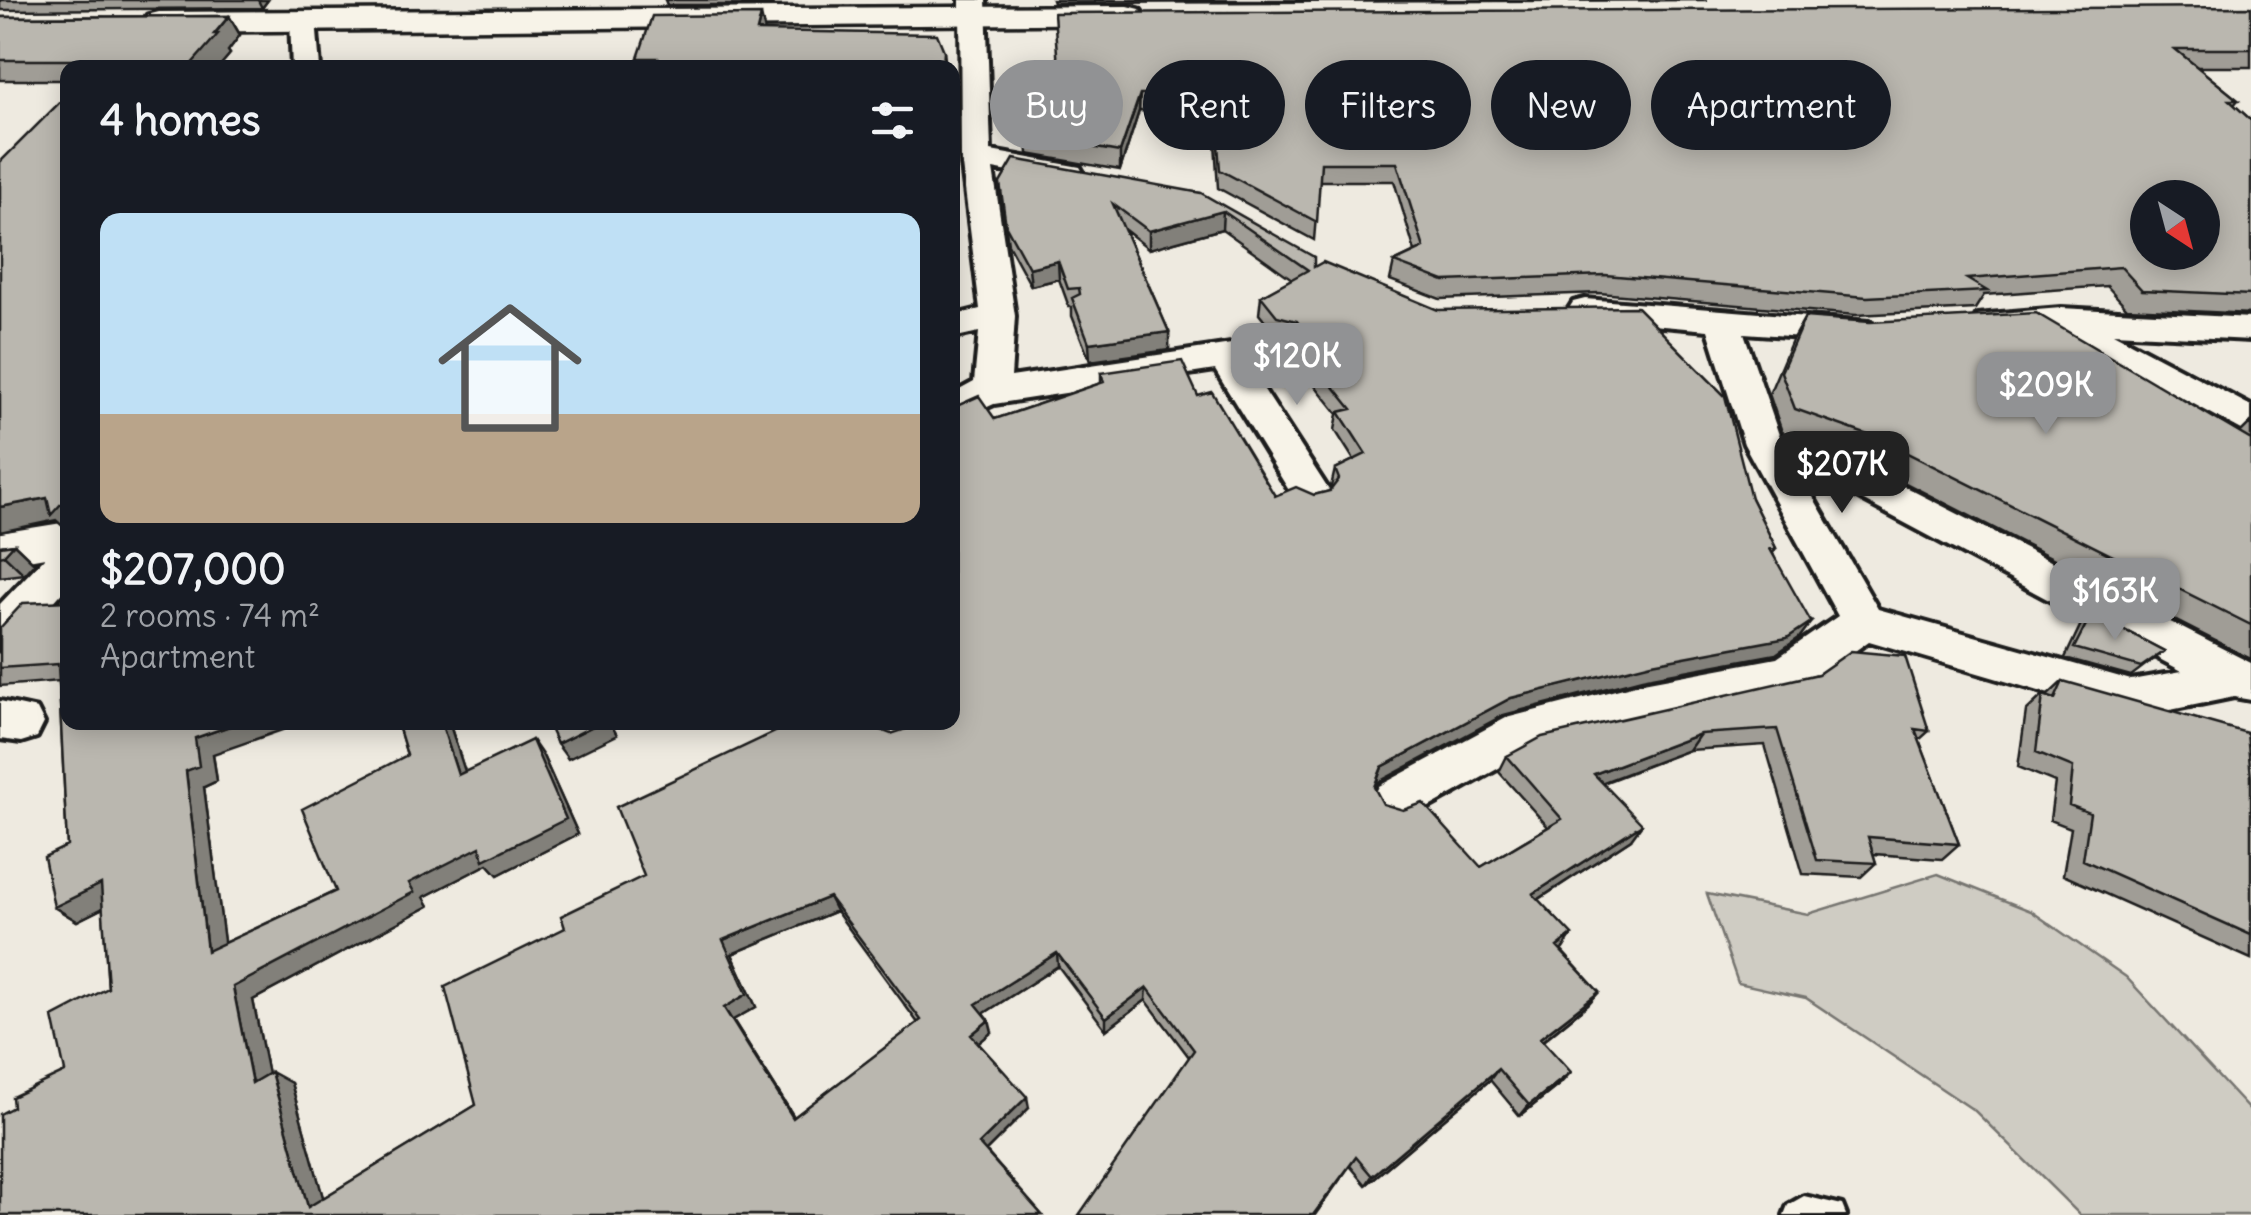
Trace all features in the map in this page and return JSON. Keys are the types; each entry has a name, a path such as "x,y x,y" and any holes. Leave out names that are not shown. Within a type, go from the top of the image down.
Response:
{"main road":[{"path":"135,22 285,14 971,9 1168,16"}],"street":[{"path":"971,9 976,157 998,316 992,382 986,392"},
{"path":"285,14 303,60"},
{"path":"976,157 1100,180"},
{"path":"1552,311 1611,309 1856,330 1894,328"},
{"path":"960,325 998,316"},
{"path":"2060,319 2251,422"},
{"path":"1949,325 2060,319 2251,329"},
{"path":"1722,320 1762,444 1862,622 2130,698 2245,682"},
{"path":"960,406 986,392 1278,350"},
{"path":"1225,357 1312,495"},
{"path":"1762,444 1848,474 2245,682"},
{"path":"0,549 60,538"},
{"path":"0,633 60,567"},
{"path":"1396,801 1522,732 1642,702 1788,674 1862,622"}],"lane":[{"path":"1798,1215 1804,1210 1832,1215"}],"shaded area":[{"path":"1938,874 2031,911 2126,977 2251,1112 2251,1215 2080,1215 1975,1111 1806,998 1738,983 1707,894 1808,914"}],"building":[{"path":"2251,7 2251,49 2175,49 2238,100 2229,100 2251,120 2251,295 2142,290 2121,267 1967,279 1987,291 1867,297 1605,275 1444,281 1394,262 1424,248 1397,163 1321,163 1317,222 1220,170 1218,150 1285,150 1285,60 1143,60 1143,94 1123,143 1123,60 1058,60 1054,13"},
{"path":"761,15 757,31 937,34 943,60 638,58 652,16"},
{"path":"229,16 195,60 0,60 0,17"},
{"path":"60,102 60,505 51,515 47,498 0,507 0,162"},
{"path":"1014,159 1201,193 1314,257 1314,267 1323,262 1438,310 1637,307 1725,396 1751,498 1776,548 1770,549 1811,622 1787,638 1652,663 1511,698 1382,767 1374,787 1383,804 1403,810 1423,803 1481,867 1562,819 1507,756 1542,737 1818,674 1851,651 1905,656 1929,731 1915,729 1959,844 1868,837 1876,863 1817,860 1777,729 1700,734 1594,774 1642,824 1533,894 1572,935 1557,947 1599,992 1540,1038 1571,1072 1529,1105 1498,1069 1372,1176 1356,1157 1313,1215 1079,1215 1194,1050 1147,987 1106,1018 1057,953 976,1004 989,1020 971,1035 1027,1097 979,1144 1042,1215 0,1215 0,1114 13,1107 12,1097 65,1072 53,1017 108,988 101,884 54,907 44,857 67,846 61,730 218,730 195,738 199,766 186,771 207,951 336,891 302,809 407,755 399,730 444,730 458,775 532,740 566,819 484,860 480,847 409,883 414,892 233,987 252,1083 271,1072 308,1207 476,1105 445,987 565,928 561,916 644,876 616,807 779,730 881,730 891,734 903,730 960,730 960,404 979,396 995,419 1104,382 1101,373 1182,361 1198,396 1212,392 1275,496 1296,487 1314,495 1330,491 1339,479 1335,469 1366,454 1339,412 1352,409 1297,341 1302,329 1297,321 1277,316 1261,296 1308,270 1223,211 1149,231 1113,204 1169,332 1089,343 1072,298 1080,294 1079,288 1068,289 1058,261 1029,268 1006,226 1000,183","holes":["829,897 921,1020 793,1118 724,1008 747,994 723,940"]},
{"path":"2036,313 2251,440 2251,625 1879,439 1795,409 1781,372 1805,317 1870,322"},
{"path":"14,544 4,555 0,556 0,546"},
{"path":"60,601 60,704 58,664 0,668 0,628 23,603"},
{"path":"2092,613 2164,651 2141,667 2074,648"},
{"path":"2063,681 2247,733 2251,777 2251,935 2083,860 2090,813 2069,805 2073,767 2036,752 2043,695 2055,699"},
{"path":"551,730 585,730 557,744"}]}
